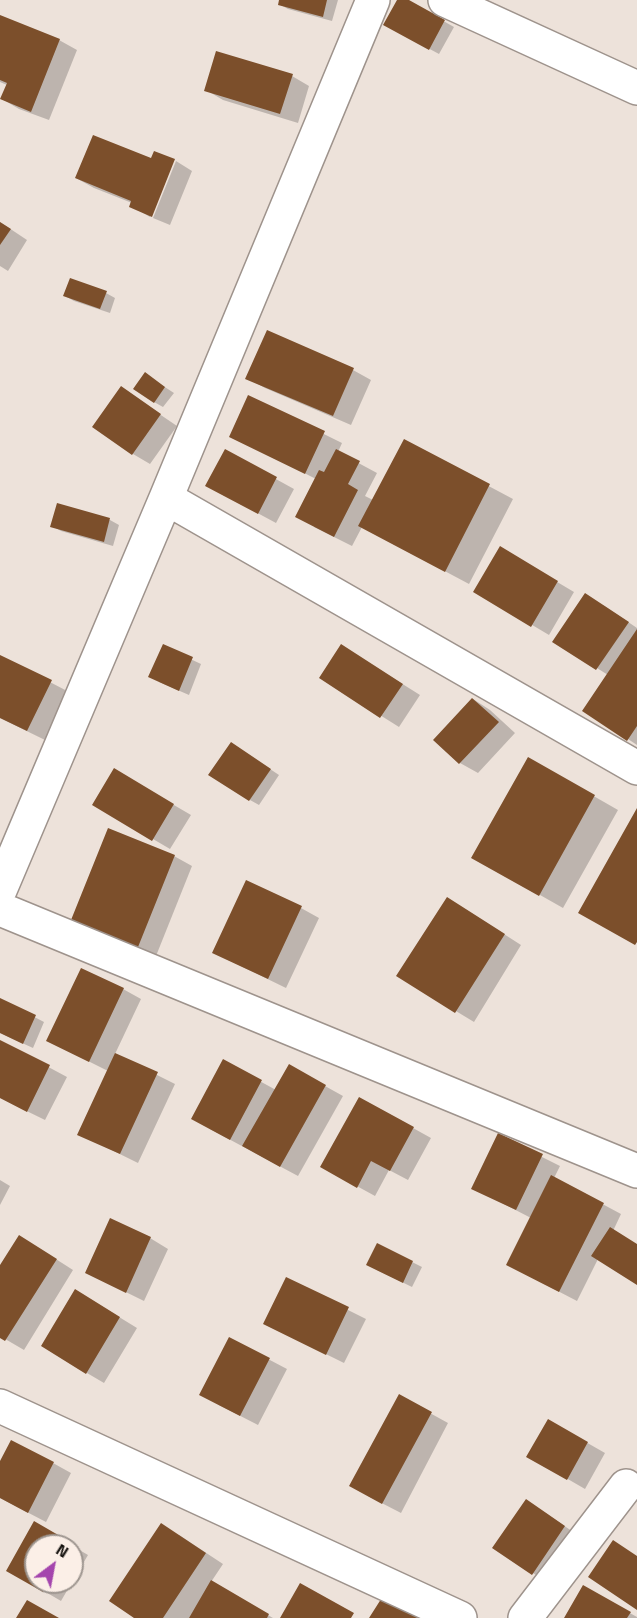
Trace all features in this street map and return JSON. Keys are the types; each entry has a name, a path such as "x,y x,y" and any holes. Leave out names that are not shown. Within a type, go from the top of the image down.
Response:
{"street":[{"path":"0,890 373,0"},
{"path":"445,0 637,88"},
{"path":"166,498 637,768"},
{"path":"0,909 637,1171"},
{"path":"0,1406 460,1618"},
{"path":"525,1618 633,1482"}],"building":[{"path":"279,0 327,0 323,17 278,5"},
{"path":"397,0 409,0 445,20 429,50 383,25"},
{"path":"0,15 60,39 31,112 0,99 7,83 0,80"},
{"path":"216,51 293,74 280,114 204,91"},
{"path":"93,135 151,158 154,151 175,159 152,217 129,207 131,201 75,178"},
{"path":"0,222 11,229 0,245"},
{"path":"70,278 107,291 100,309 63,296"},
{"path":"267,330 354,368 333,416 245,379"},
{"path":"145,372 165,387 154,403 133,389"},
{"path":"121,386 161,414 132,455 92,427"},
{"path":"248,395 325,431 305,474 229,437"},
{"path":"404,439 490,484 445,572 358,526"},
{"path":"225,449 277,477 258,514 205,486"},
{"path":"336,449 360,461 348,484 358,490 334,537 295,517 319,470 324,472"},
{"path":"57,503 110,518 104,542 50,527"},
{"path":"500,546 558,581 531,627 473,592"},
{"path":"585,593 629,622 596,670 552,642"},
{"path":"637,629 637,726 627,741 582,711"},
{"path":"163,644 193,657 179,691 148,677"},
{"path":"341,644 403,684 380,718 319,678"},
{"path":"0,655 52,680 27,731 0,718"},
{"path":"472,698 499,722 459,764 433,740"},
{"path":"231,742 271,769 249,801 208,775"},
{"path":"528,757 595,795 539,896 471,858"},
{"path":"114,768 174,804 152,841 92,805"},
{"path":"637,808 637,942 635,945 578,913"},
{"path":"108,828 175,855 136,952 69,925"},
{"path":"246,880 302,906 268,979 212,953"},
{"path":"447,897 505,934 455,1013 396,976"},
{"path":"81,968 124,988 89,1062 46,1041"},
{"path":"0,998 36,1015 23,1044 0,1033"},
{"path":"0,1040 50,1065 27,1112 0,1098"},
{"path":"115,1053 158,1072 120,1154 77,1135"},
{"path":"223,1059 262,1080 230,1140 191,1119"},
{"path":"289,1064 326,1085 280,1167 242,1146"},
{"path":"359,1097 414,1127 390,1171 371,1161 357,1188 320,1167"},
{"path":"498,1133 543,1154 516,1210 471,1189"},
{"path":"551,1175 604,1203 559,1292 506,1265"},
{"path":"110,1218 151,1237 126,1293 85,1273"},
{"path":"610,1227 637,1244 637,1285 591,1256"},
{"path":"19,1235 57,1259 5,1341 0,1338 0,1265"},
{"path":"377,1243 413,1261 403,1283 366,1265"},
{"path":"286,1277 349,1307 326,1355 263,1324"},
{"path":"75,1289 120,1317 86,1374 41,1346"},
{"path":"229,1337 270,1358 240,1416 199,1395"},
{"path":"399,1394 432,1412 382,1504 349,1486"},
{"path":"548,1419 588,1442 567,1480 526,1457"},
{"path":"11,1440 54,1462 28,1513 0,1498 0,1461"},
{"path":"526,1499 565,1526 532,1575 492,1548"},
{"path":"34,1521 56,1534 27,1534"},
{"path":"161,1523 206,1553 163,1618 134,1618 109,1601"},
{"path":"24,1539 24,1581 6,1571"},
{"path":"613,1540 637,1556 637,1610 588,1577"},
{"path":"211,1580 269,1614 267,1618 189,1618"},
{"path":"300,1583 354,1613 351,1618 280,1618"},
{"path":"583,1585 631,1612 627,1618 564,1618"},
{"path":"383,1596 418,1618 369,1618"},
{"path":"27,1600 59,1618 16,1618"}]}
